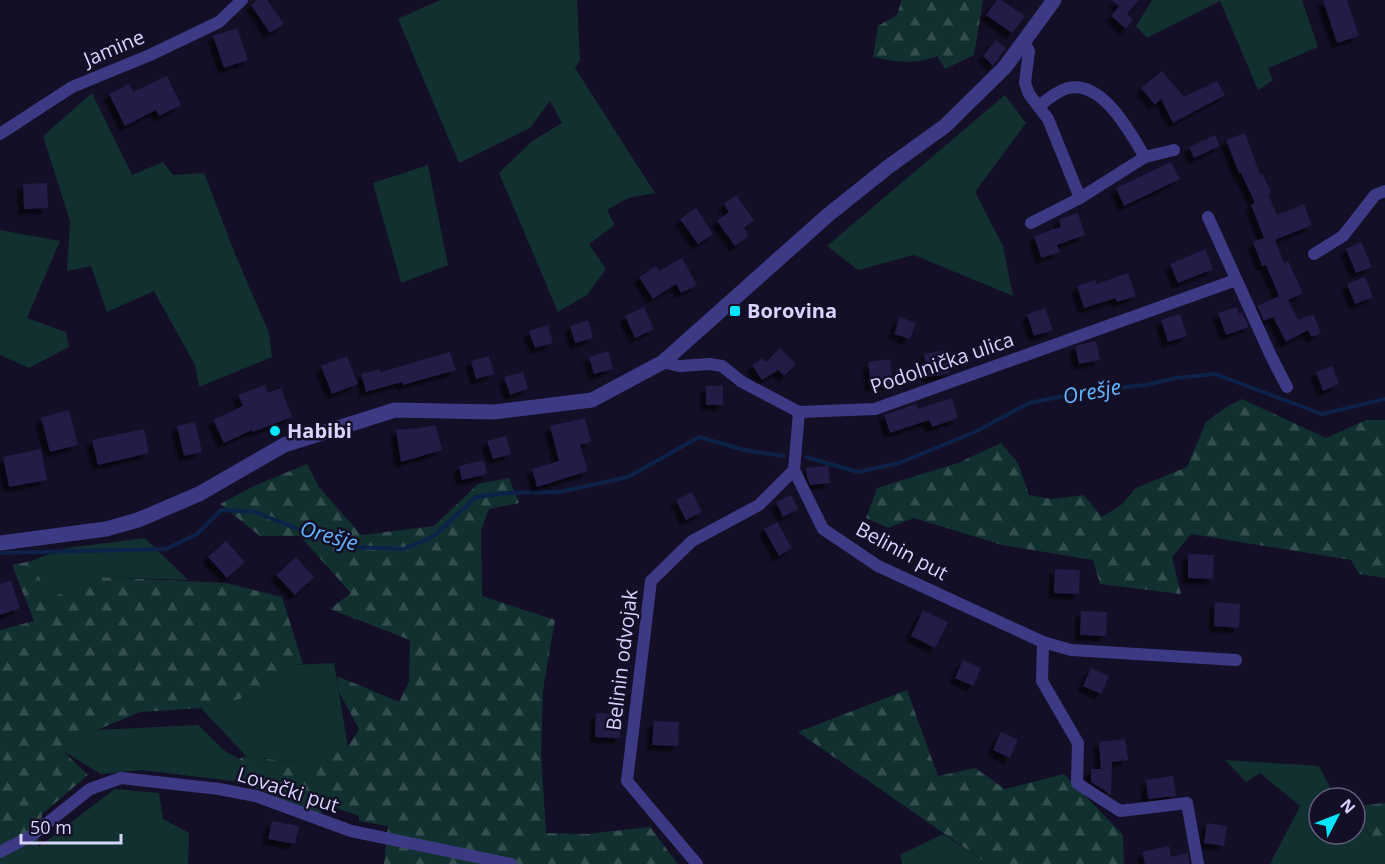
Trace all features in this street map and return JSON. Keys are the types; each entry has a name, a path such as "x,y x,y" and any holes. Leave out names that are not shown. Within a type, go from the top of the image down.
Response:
{"street":[{"name":"Jamine","path":"0,134 72,87 150,55 219,22 242,0"},
{"path":"0,543 106,529 138,520 200,494 284,445 395,410 494,411 592,400 663,362 828,215 888,167 945,126 1005,67 1054,0"},
{"path":"1024,42 1029,51 1025,83 1029,94 1048,119 1080,198"},
{"path":"1039,106 1052,95 1067,88 1080,88 1090,92 1107,102 1120,117 1145,157"},
{"path":"1031,223 1080,198 1145,157 1174,150"},
{"path":"1314,254 1343,236 1375,195 1385,191"},
{"path":"1208,217 1287,387"},
{"name":"Podolnička ulica","path":"799,412 875,409 1236,280"},
{"path":"663,362 679,366 710,364 722,366 742,381 799,412 794,470"},
{"name":"Belinin put","path":"794,470 823,530 878,566 1043,642 1071,651 1236,660"},
{"name":"Belinin odvojak","path":"697,864 627,781 651,581 692,541 759,505 794,470"},
{"path":"1043,642 1042,681 1078,743 1077,783 1120,811 1186,803 1198,864"},
{"name":"Lovački put","path":"0,852 30,836 90,789 121,778 219,789 256,796 351,831 511,864"}],"green space":[{"path":"440,0 577,0 580,60 575,68 655,193 628,198 607,210 615,225 589,244 606,269 587,295 558,312 499,173 532,141 562,123 550,101 530,128 459,163 398,19"},
{"path":"902,0 983,0 974,55 945,69 937,56 921,61 905,62 873,57 878,26 897,15"},
{"path":"1152,0 1302,0 1318,47 1268,68 1273,80 1258,90 1220,1 1147,38 1136,26"},
{"path":"92,93 132,175 163,162 173,175 204,173 269,333 272,357 199,387 195,365 154,291 107,312 91,266 67,271 70,221 43,136"},
{"path":"1005,95 1026,123 975,192 1003,246 1013,296 914,255 858,270 827,246"},
{"path":"428,165 448,265 401,283 373,183"},
{"path":"0,230 60,241 27,318 66,332 69,347 29,368 0,355"},
{"path":"1242,399 1326,438 1366,420 1385,420 1385,578 1359,574 1351,560 1191,534 1172,557 1181,594 1100,584 1093,560 1002,545 914,518 888,528 866,518 877,488 958,463 1001,443 1018,463 1029,495 1051,499 1084,495 1102,517 1121,505 1136,488 1187,467 1206,422"},
{"path":"307,464 319,487 361,535 434,526 478,484 509,478 519,503 489,509 481,530 482,596 555,620 543,690 541,753 546,833 587,834 650,827 678,864 384,864 388,826 359,821 359,816 324,804 239,759 246,756 311,765 348,747 359,729 339,692 337,676 399,702 409,682 410,640 330,609 351,593 300,536 260,536 220,504 254,486"},
{"path":"145,538 188,580 99,577 50,598 31,561 66,548"},
{"path":"31,561 50,598 99,577 226,583 282,597 303,664 290,665 270,692 201,708 140,712 97,730 63,751 88,775 42,814 38,847 16,864 0,864 0,630 34,621 12,565"},
{"path":"334,663 348,747 311,765 246,756 201,708 270,692 290,665"},
{"path":"907,690 938,776 975,768 1005,789 1064,774 1123,835 1124,864 988,864 798,732"},
{"path":"198,725 225,751 324,804 321,815 240,782 142,770 101,774 63,751 97,730"},
{"path":"1225,760 1319,766 1329,786 1307,786 1307,846 1367,846 1367,830 1384,864 1270,864 1300,806 1260,773 1246,782"},
{"path":"115,789 159,793 163,819 189,833 188,864 16,864"},
{"path":"1385,803 1385,864 1367,830 1367,805"},
{"path":"943,834 988,864 902,864 900,855"}],"building":[{"path":"258,0 267,0 284,24 270,33 251,5"},
{"path":"997,0 1001,0 1025,16 1012,33 986,15"},
{"path":"1111,0 1139,0 1127,14 1133,20 1126,29 1111,16 1119,6"},
{"path":"1323,0 1347,0 1359,36 1337,43"},
{"path":"237,28 248,60 224,68 213,36"},
{"path":"996,40 1006,48 993,66 983,56"},
{"path":"1162,71 1184,97 1217,81 1225,95 1173,123 1161,99 1155,105 1141,88"},
{"path":"167,76 181,105 159,116 156,110 125,126 109,94 129,84 133,92"},
{"path":"1245,133 1260,174 1262,173 1271,192 1268,194 1277,215 1304,204 1312,225 1275,240 1284,263 1288,261 1303,293 1288,300 1298,320 1313,314 1321,333 1311,337 1308,330 1286,342 1273,317 1264,321 1257,306 1279,296 1266,265 1262,266 1253,242 1264,238 1251,205 1255,203 1239,173 1226,140"},
{"path":"1215,135 1220,146 1194,158 1189,147"},
{"path":"1171,162 1180,179 1124,206 1116,188"},
{"path":"47,183 48,208 24,209 23,184"},
{"path":"736,195 754,220 744,228 749,236 735,246 717,221 729,212 724,204"},
{"path":"696,208 713,234 698,244 680,219"},
{"path":"1078,213 1085,235 1057,245 1060,252 1041,258 1034,236 1061,227 1059,219"},
{"path":"1361,242 1372,267 1356,273 1346,249"},
{"path":"1205,249 1213,269 1178,283 1170,264"},
{"path":"682,258 697,285 681,293 676,284 653,299 639,277 656,266 659,271"},
{"path":"1128,273 1136,296 1117,302 1116,298 1084,308 1077,286 1095,280 1097,284"},
{"path":"1365,277 1373,297 1355,304 1347,284"},
{"path":"644,307 654,329 635,338 625,316"},
{"path":"1237,307 1239,314 1242,312 1249,327 1226,335 1218,313"},
{"path":"1045,308 1053,330 1034,336 1027,314"},
{"path":"1180,314 1187,336 1168,342 1161,320"},
{"path":"900,317 916,323 910,339 894,334"},
{"path":"588,320 593,338 575,343 570,326"},
{"path":"548,325 553,343 535,348 529,331"},
{"path":"1096,341 1100,360 1079,364 1075,346"},
{"path":"780,348 796,364 784,376 778,370 762,380 752,365 763,358 766,362"},
{"path":"946,350 950,373 928,377 924,354"},
{"path":"608,351 613,369 594,374 589,357"},
{"path":"450,352 456,370 403,385 402,382 366,392 361,374 380,369 381,372"},
{"path":"347,356 358,384 332,394 321,366"},
{"path":"489,356 494,374 476,379 471,361"},
{"path":"890,359 893,383 871,386 868,362"},
{"path":"1332,366 1339,384 1323,391 1316,372"},
{"path":"523,372 528,389 510,395 504,377"},
{"path":"265,385 268,393 281,388 292,417 253,432 252,430 224,443 213,420 243,406 238,395"},
{"path":"706,386 723,386 723,405 706,405"},
{"path":"952,398 958,418 932,427 929,420 890,433 884,415 916,404 918,409"},
{"path":"69,410 78,445 50,452 41,418"},
{"path":"585,418 591,442 580,445 588,471 537,487 532,469 559,461 550,426"},
{"path":"195,422 202,452 184,456 177,426"},
{"path":"436,425 442,450 401,462 396,430"},
{"path":"144,429 149,453 98,465 92,440"},
{"path":"506,436 511,454 493,459 487,441"},
{"path":"41,449 47,480 9,487 3,457"},
{"path":"484,460 487,474 462,480 459,466"},
{"path":"828,466 830,483 810,485 806,468"},
{"path":"692,492 702,512 686,520 676,500"},
{"path":"791,495 798,509 783,517 776,502"},
{"path":"777,522 792,548 779,556 764,529"},
{"path":"226,541 245,562 227,578 208,557"},
{"path":"1188,554 1214,555 1213,579 1188,578"},
{"path":"296,557 314,577 295,595 276,575"},
{"path":"1055,569 1080,570 1079,594 1054,593"},
{"path":"11,581 20,608 0,615 0,584"},
{"path":"1215,602 1240,604 1239,628 1214,626"},
{"path":"923,610 948,622 935,648 911,636"},
{"path":"1081,611 1107,612 1106,636 1080,635"},
{"path":"963,660 981,668 973,686 955,678"},
{"path":"1091,668 1109,676 1101,694 1083,686"},
{"path":"596,713 621,714 620,738 595,737"},
{"path":"654,721 679,722 678,746 652,745"},
{"path":"1001,732 1018,740 1010,758 993,750"},
{"path":"1125,739 1128,760 1112,762 1111,795 1091,782 1091,769 1101,769 1099,742"},
{"path":"1173,776 1176,796 1148,799 1146,780"},
{"path":"272,821 299,826 295,844 268,839"},
{"path":"1207,823 1227,826 1224,846 1204,843"},
{"path":"1169,846 1171,857 1188,853 1190,864 1145,864 1142,852"}],"waterway":[{"name":"Orešje","path":"806,457 858,472 899,463 975,432 1029,403 1094,390 1215,374 1322,414 1385,399"},
{"name":"Orešje","path":"0,553 166,549 197,534 221,510 255,512 351,547 404,549 434,536 476,497 507,493 559,492 628,477 699,437 744,450 784,456"}],"place":[{"name":"Borovina","path":"735,311"},
{"name":"Habibi","path":"275,431"}]}
